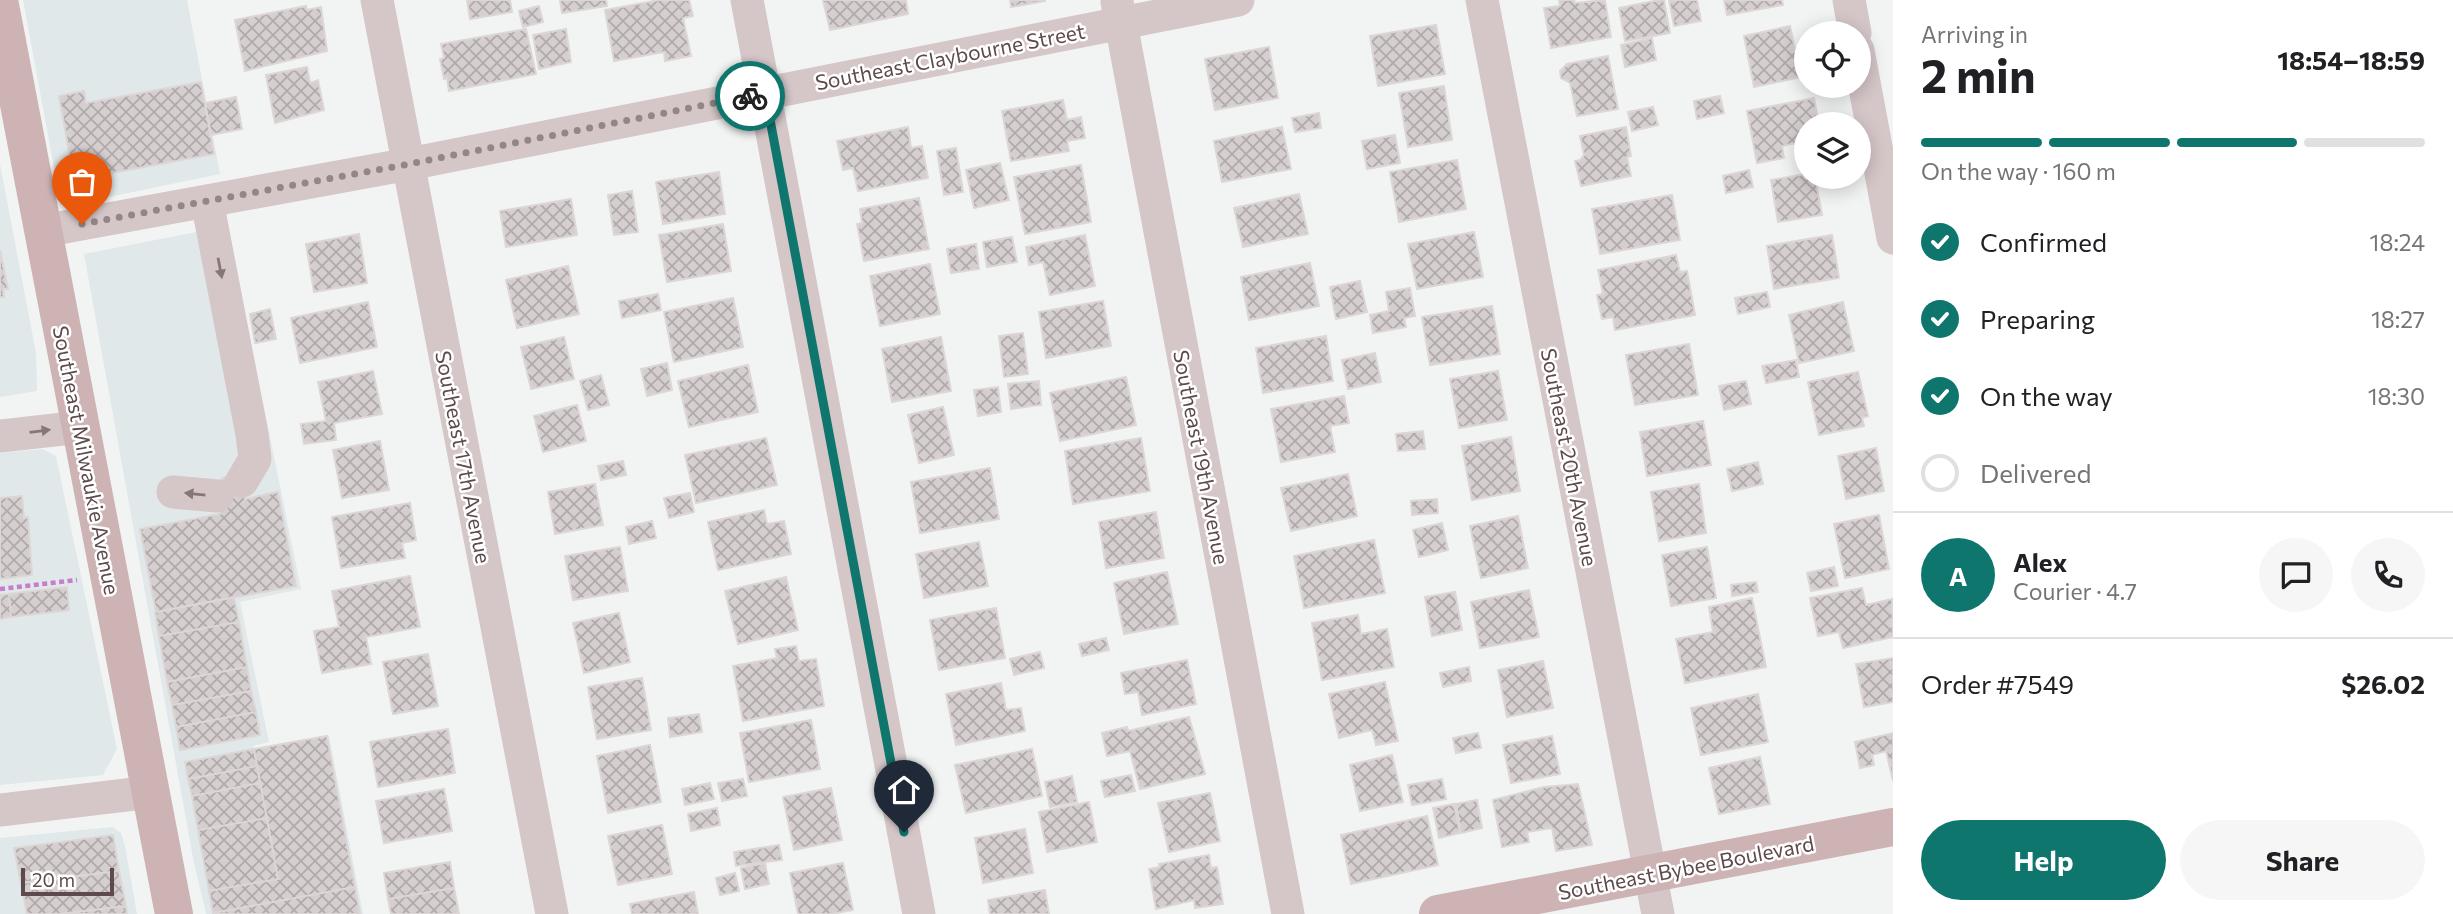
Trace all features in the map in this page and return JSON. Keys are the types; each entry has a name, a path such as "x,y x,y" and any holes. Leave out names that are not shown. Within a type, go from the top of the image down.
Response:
{"main road":[{"name":"Southeast Milwaukie Avenue","path":"2,28 174,914"},
{"name":"Southeast Bybee Boulevard","path":"1438,914 1893,827"}],"street":[{"name":"Southeast 17th Avenue","path":"377,0 552,914"},
{"path":"747,0 919,914"},
{"name":"Southeast Claybourne Street","path":"43,231 409,164 765,93 1118,11 1238,0"},
{"name":"Southeast 20th Avenue","path":"1482,0 1658,914"},
{"path":"1849,0 1853,21"},
{"name":"Southeast 19th Avenue","path":"1118,11 1288,914"},
{"path":"1867,98 1893,238"},
{"path":"173,492 229,489 255,459 207,201"},
{"path":"0,436 81,426"},
{"path":"0,810 151,792"}],"path":[{"path":"0,589 34,585"}],"shaded area":[{"path":"23,0 187,0 220,174 75,204 62,199"},
{"path":"0,164 36,353 37,391 0,397"},
{"path":"227,226 301,589 240,602 269,742 253,746 254,749 329,736 363,914 206,914 193,858 84,254"},
{"path":"43,449 56,456 117,749 103,775 0,785 0,453"},
{"path":"113,827 121,833 125,846 137,914 0,914 0,838"}],"building":[{"path":"467,0 510,0 512,12 470,19"},
{"path":"560,0 606,0 607,6 562,13"},
{"path":"659,0 689,0 693,16 683,18 691,56 665,61 664,52 614,61 605,10"},
{"path":"823,0 906,0 908,14 830,30"},
{"path":"1010,0 1045,0 1045,1 1011,7"},
{"path":"1559,0 1574,0 1575,3 1605,0 1611,37 1551,48 1544,8 1560,6"},
{"path":"1664,0 1670,33 1625,41 1619,8"},
{"path":"1669,0 1697,0 1701,21 1674,26"},
{"path":"1724,0 1782,0 1783,5 1727,15"},
{"path":"306,6 307,10 321,7 327,51 245,71 235,20"},
{"path":"539,6 543,22 523,27 519,11"},
{"path":"1436,25 1445,74 1378,86 1370,36"},
{"path":"1790,26 1794,45 1794,78 1754,87 1744,36"},
{"path":"526,29 536,74 449,91 440,59 444,58 441,44"},
{"path":"566,29 571,62 539,69 533,35"},
{"path":"1652,38 1656,60 1625,67 1621,45"},
{"path":"1269,47 1278,98 1215,110 1205,59"},
{"path":"1608,56 1618,109 1577,116 1570,83 1561,78 1560,71 1567,64"},
{"path":"307,67 310,83 318,80 324,110 275,123 266,75"},
{"path":"201,82 214,154 74,180 59,96 84,91 86,103"},
{"path":"1444,86 1452,140 1408,147 1399,93"},
{"path":"1720,96 1724,113 1697,119 1694,101"},
{"path":"236,97 242,129 211,135 205,103"},
{"path":"1814,98 1817,112 1794,112 1794,144 1782,146 1784,158 1757,163 1747,111"},
{"path":"1063,100 1067,120 1081,117 1085,138 1067,141 1069,151 1011,161 1002,111"},
{"path":"1653,107 1658,125 1632,131 1628,112"},
{"path":"1319,113 1321,128 1295,132 1292,118"},
{"path":"908,127 911,148 922,146 928,178 858,191 853,168 843,170 837,141"},
{"path":"1282,127 1291,169 1222,182 1214,141"},
{"path":"1626,127 1631,176 1581,186 1575,161 1584,155 1580,136"},
{"path":"1395,135 1400,163 1367,169 1362,141"},
{"path":"956,148 963,192 944,195 937,151"},
{"path":"1457,160 1466,209 1399,222 1390,172"},
{"path":"1000,163 1009,200 974,208 966,170"},
{"path":"1081,165 1091,222 1025,234 1014,177"},
{"path":"1749,170 1753,187 1726,193 1723,176"},
{"path":"719,172 725,214 663,224 656,182"},
{"path":"1794,176 1794,189 1817,189 1822,215 1778,222 1771,180"},
{"path":"632,191 638,232 614,235 608,195"},
{"path":"1299,194 1308,234 1243,247 1234,208"},
{"path":"1672,195 1680,240 1600,254 1592,209"},
{"path":"919,198 929,249 864,261 857,224 862,223 860,209"},
{"path":"571,199 577,235 506,247 500,211"},
{"path":"723,224 731,271 667,282 659,235"},
{"path":"1474,232 1483,277 1417,289 1408,244"},
{"path":"359,234 367,283 314,292 306,244"},
{"path":"1085,235 1095,286 1050,295 1043,262 1029,265 1026,247"},
{"path":"1832,235 1839,278 1774,289 1767,246"},
{"path":"1012,237 1017,262 987,267 983,242"},
{"path":"976,244 979,269 951,273 947,249"},
{"path":"0,250 8,289 3,289 4,297 0,297"},
{"path":"1676,255 1680,272 1687,271 1695,315 1615,330 1613,317 1602,319 1597,295 1603,294 1598,270"},
{"path":"1310,263 1319,306 1249,320 1241,277"},
{"path":"930,264 940,314 880,326 870,276"},
{"path":"568,266 579,314 517,328 506,280"},
{"path":"1360,281 1367,312 1336,319 1330,287"},
{"path":"1410,288 1415,316 1404,318 1406,327 1373,333 1370,315 1389,311 1386,292"},
{"path":"1767,292 1770,307 1738,314 1735,298"},
{"path":"658,294 661,310 622,318 619,301"},
{"path":"733,298 743,347 674,362 664,312"},
{"path":"1103,301 1111,346 1046,358 1039,312"},
{"path":"368,302 377,347 300,363 291,318"},
{"path":"1843,302 1854,351 1799,363 1789,315"},
{"path":"1492,306 1500,354 1430,365 1422,317"},
{"path":"270,309 276,339 255,343 250,314"},
{"path":"1023,333 1028,374 1004,377 999,336"},
{"path":"1326,336 1333,381 1263,393 1256,348"},
{"path":"564,337 574,379 531,389 521,347"},
{"path":"941,337 951,391 892,402 882,349"},
{"path":"1689,344 1698,395 1635,405 1626,355"},
{"path":"1375,353 1381,382 1348,389 1342,360"},
{"path":"1796,360 1799,377 1766,383 1762,366"},
{"path":"667,363 672,390 647,396 641,369"},
{"path":"748,365 758,412 689,427 678,381"},
{"path":"373,371 382,414 334,423 336,440 304,444 301,424 326,421 318,382"},
{"path":"1498,371 1507,420 1459,428 1450,379"},
{"path":"1858,372 1868,416 1862,418 1864,426 1819,435 1808,382"},
{"path":"601,375 609,405 588,410 580,381"},
{"path":"1126,377 1136,425 1060,441 1050,393"},
{"path":"1039,381 1041,405 1011,409 1008,384"},
{"path":"1746,381 1751,404 1724,410 1719,386"},
{"path":"998,387 1001,412 978,416 974,390"},
{"path":"1344,396 1349,423 1330,426 1335,452 1281,462 1271,409"},
{"path":"577,405 586,441 543,452 534,416"},
{"path":"943,407 954,455 919,463 908,415"},
{"path":"1703,421 1711,465 1647,476 1640,432"},
{"path":"1423,431 1425,449 1398,451 1396,434"},
{"path":"1511,437 1520,491 1472,500 1462,446"},
{"path":"766,438 777,485 696,503 685,455"},
{"path":"1141,438 1150,491 1073,504 1065,451"},
{"path":"380,441 389,490 342,498 333,450"},
{"path":"1876,448 1884,491 1846,499 1838,456"},
{"path":"623,461 626,475 601,480 598,466"},
{"path":"1758,462 1763,484 1732,491 1727,469"},
{"path":"990,468 999,519 920,533 911,482"},
{"path":"239,469 245,499 278,492 296,586 156,612 140,529 220,514 215,483"},
{"path":"1348,474 1357,516 1291,531 1281,488"},
{"path":"595,484 603,525 555,534 548,492"},
{"path":"1699,484 1706,533 1659,541 1651,492"},
{"path":"690,493 694,512 669,518 664,498"},
{"path":"22,496 24,518 28,517 32,575 0,579 0,498"},
{"path":"1437,499 1438,513 1412,515 1411,501"},
{"path":"410,503 416,540 402,543 405,558 341,568 332,517"},
{"path":"764,510 767,524 784,521 791,554 718,570 708,522"},
{"path":"1156,512 1164,558 1106,568 1099,522"},
{"path":"1879,515 1889,569 1845,578 1834,524"},
{"path":"1518,516 1528,568 1481,578 1470,526"},
{"path":"652,521 656,538 629,544 626,527"},
{"path":"1442,523 1448,550 1419,557 1413,530"},
{"path":"1374,540 1385,593 1304,608 1294,556"},
{"path":"979,542 988,586 924,598 916,554"},
{"path":"620,547 628,591 573,600 565,556"},
{"path":"1707,547 1716,598 1671,606 1662,555"},
{"path":"1834,567 1838,586 1811,591 1807,573"},
{"path":"1167,572 1178,624 1124,634 1114,583"},
{"path":"410,576 420,627 366,637 371,664 322,673 314,631 339,627 332,591"},
{"path":"786,577 798,630 738,644 725,591"},
{"path":"1756,582 1758,592 1732,596 1731,585"},
{"path":"67,587 69,610 11,617 9,594"},
{"path":"1862,588 1866,605 1892,599 1893,637 1843,648 1839,632 1818,636 1810,598"},
{"path":"1529,590 1539,637 1480,648 1471,602"},
{"path":"1455,592 1462,630 1432,636 1425,597"},
{"path":"9,594 11,617 0,619 0,595"},
{"path":"234,597 239,622 159,636 155,612"},
{"path":"1752,598 1766,667 1685,683 1676,639 1713,632 1709,607"},
{"path":"996,608 1005,658 939,670 930,620"},
{"path":"619,613 630,662 584,673 573,623"},
{"path":"1358,615 1361,634 1387,629 1394,667 1322,680 1312,623"},
{"path":"239,622 247,667 167,682 159,636"},
{"path":"1106,638 1109,650 1082,656 1079,644"},
{"path":"796,646 799,661 816,659 824,706 743,721 733,666 777,658 775,649"},
{"path":"1040,652 1044,668 1014,675 1010,659"},
{"path":"428,654 438,706 393,714 383,662"},
{"path":"1893,658 1893,702 1864,707 1856,664"},
{"path":"1187,660 1196,704 1142,715 1138,692 1125,694 1121,673"},
{"path":"1543,661 1553,708 1507,717 1498,670"},
{"path":"247,667 251,691 172,705 167,682"},
{"path":"1469,667 1471,681 1443,687 1440,673"},
{"path":"642,678 651,730 597,739 588,687"},
{"path":"1385,682 1398,741 1376,745 1372,730 1339,738 1329,694"},
{"path":"1001,683 1006,710 1021,708 1025,731 956,745 946,694"},
{"path":"251,691 256,712 176,727 172,705"},
{"path":"1758,694 1768,742 1701,755 1691,708"},
{"path":"256,712 260,735 180,750 176,727"},
{"path":"699,714 702,732 670,737 668,718"},
{"path":"1189,717 1205,774 1140,789 1130,751 1107,756 1102,733 1127,727 1128,731"},
{"path":"811,720 820,769 749,782 740,733"},
{"path":"448,729 455,773 378,787 370,742"},
{"path":"1478,733 1481,748 1456,753 1453,738"},
{"path":"1893,733 1893,781 1886,751 1872,755 1874,765 1860,768 1855,742"},
{"path":"327,736 355,887 213,913 209,891 278,879 254,749"},
{"path":"1552,736 1560,774 1511,783 1503,745"},
{"path":"650,745 661,802 608,813 597,756"},
{"path":"254,749 257,766 188,779 185,762"},
{"path":"1032,749 1042,796 966,813 955,765"},
{"path":"1392,755 1403,802 1360,811 1350,765"},
{"path":"1760,757 1770,804 1719,814 1709,768"},
{"path":"257,766 260,783 192,796 188,779"},
{"path":"1131,775 1135,791 1105,797 1101,781"},
{"path":"1072,776 1077,802 1050,807 1045,782"},
{"path":"743,779 747,796 722,801 718,783"},
{"path":"1442,779 1446,799 1412,805 1408,785"},
{"path":"260,783 267,818 198,830 192,796"},
{"path":"710,783 714,799 685,805 682,789"},
{"path":"1578,784 1592,845 1556,851 1552,828 1527,832 1529,842 1502,847 1493,800 1544,787"},
{"path":"831,788 842,840 794,850 783,797"},
{"path":"444,789 452,831 384,843 376,801"},
{"path":"1210,793 1220,841 1169,852 1158,803"},
{"path":"1477,800 1482,828 1461,833 1456,804"},
{"path":"1089,802 1097,842 1047,852 1039,812"},
{"path":"1454,804 1460,833 1439,838 1433,808"},
{"path":"717,808 720,825 691,831 688,814"},
{"path":"1427,816 1438,865 1351,884 1341,835"},
{"path":"267,818 278,879 209,891 198,830"},
{"path":"662,825 672,874 618,885 608,836"},
{"path":"1025,829 1033,873 983,883 975,838"},
{"path":"113,835 119,871 21,883 14,848"},
{"path":"779,845 782,860 736,866 734,852"},
{"path":"1209,855 1211,868 1217,867 1223,904 1195,908 1194,900 1156,909 1149,869 1160,867 1159,864"},
{"path":"450,862 454,888 388,899 384,873"},
{"path":"765,863 769,884 745,889 741,868"},
{"path":"843,863 853,910 831,914 798,914 790,873"},
{"path":"119,871 126,906 59,914 27,914 21,883"},
{"path":"735,873 739,891 720,895 716,878"},
{"path":"355,887 360,914 213,914 213,913"},
{"path":"454,888 459,914 391,914 388,899"},
{"path":"1045,890 1049,914 990,914 988,900"},
{"path":"694,892 698,914 632,914 630,904"},
{"path":"126,906 127,914 59,914"}],"way so far":[{"path":"82,224 409,164 750,96"}],"route":[{"path":"750,96 765,93 904,832"}]}
